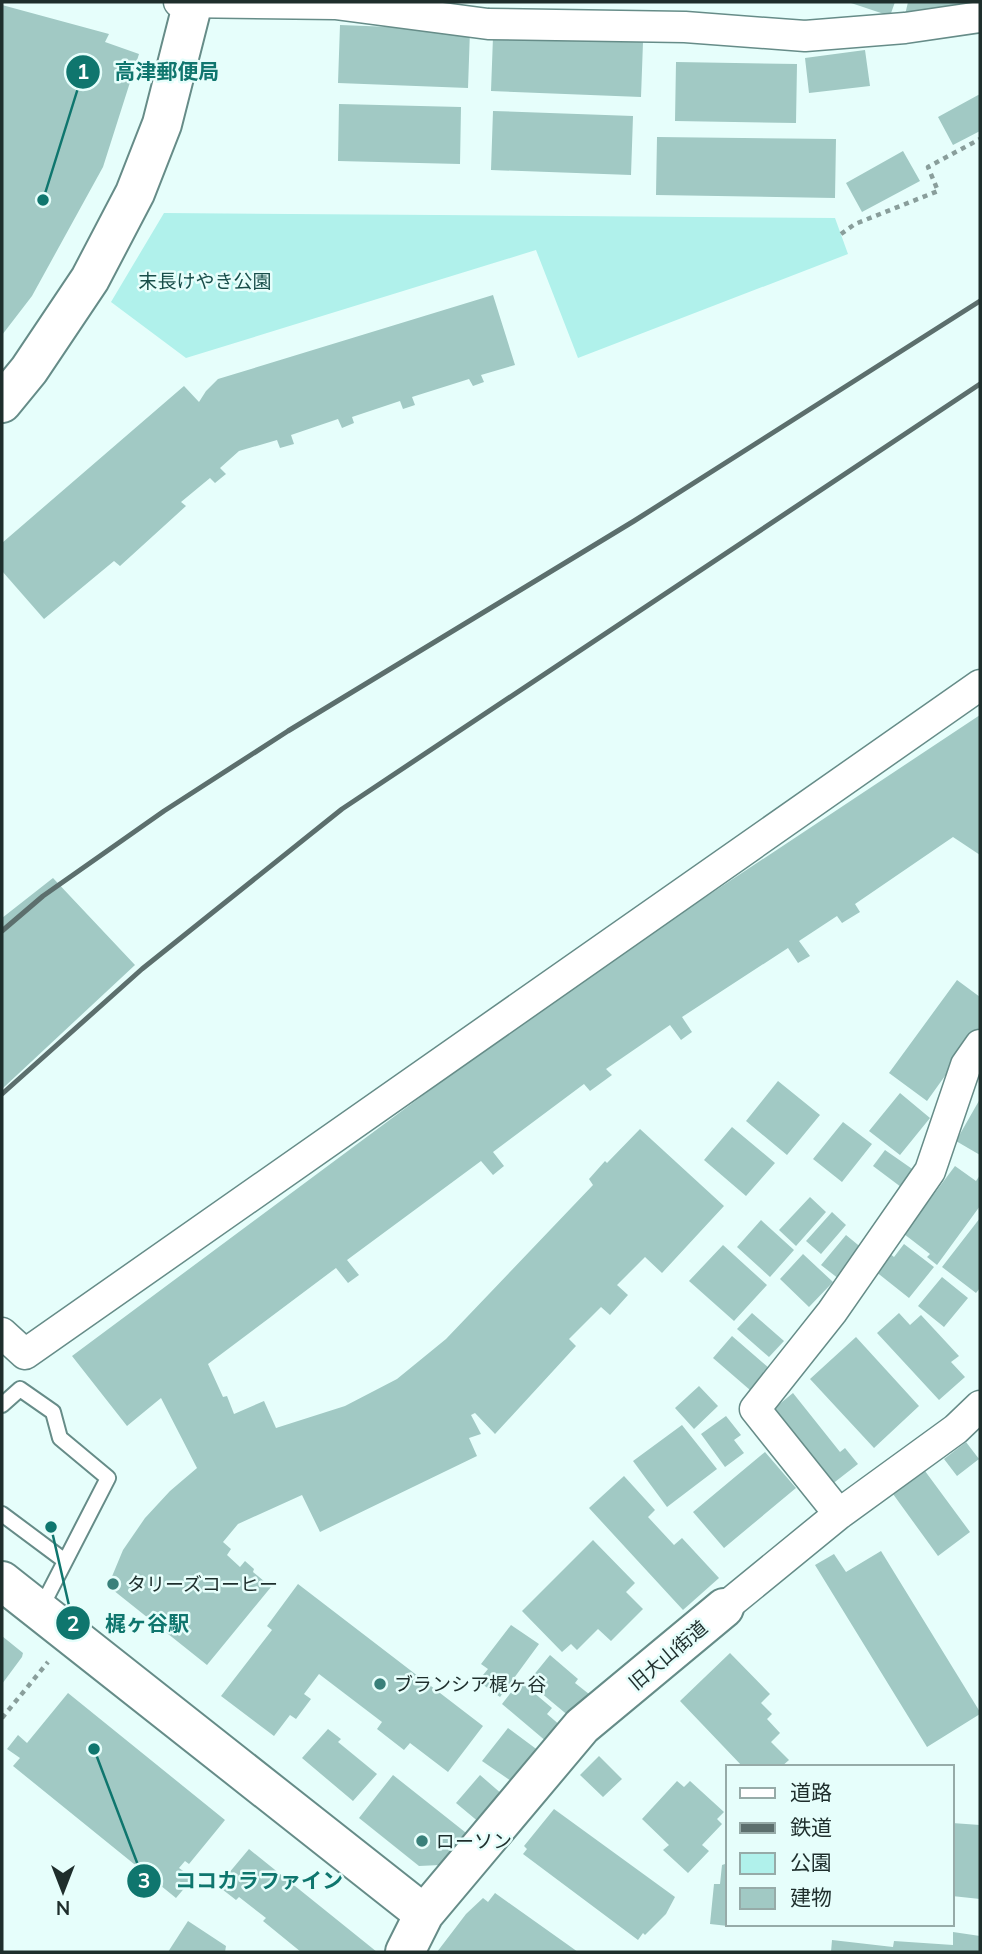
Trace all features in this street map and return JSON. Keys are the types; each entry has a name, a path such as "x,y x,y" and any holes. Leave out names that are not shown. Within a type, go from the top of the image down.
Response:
{"street":[{"path":"2,403 29,370 90,279 135,193 162,124 188,2 335,4 488,24 685,27 805,36 905,28 980,17"},
{"path":"2,1333 25,1354 980,685"},
{"path":"839,1514 755,1409 832,1312 930,1171 966,1065 980,1045"},
{"name":"旧大山街道","path":"405,1952 425,1914 582,1726 839,1514 956,1429 980,1406"},
{"path":"2,1581 425,1914"}],"lane":[{"path":"2,1405 20,1389 53,1412 60,1438 108,1478 39,1611"},
{"path":"2,1514 65,1561"}],"path":[{"path":"841,234 855,224 938,191 928,167 980,139"},
{"path":"2,1718 70,1635"}],"green space":[{"name":"末長けやき公園","path":"164,213 835,218 848,254 578,358 536,250 186,358 111,302"}],"building":[{"path":"848,2 895,2 890,16"},
{"path":"908,2 980,2 979,8 905,15"},
{"path":"2,5 109,34 105,42 139,54 103,167 32,296 2,335"},
{"path":"340,25 470,30 468,88 338,83"},
{"path":"493,37 643,42 641,97 491,91"},
{"path":"865,50 870,86 809,93 805,58"},
{"path":"676,62 797,64 796,123 675,121"},
{"path":"980,94 980,131 953,145 938,117"},
{"path":"339,104 461,107 460,164 338,161"},
{"path":"493,111 633,116 631,175 491,170"},
{"path":"657,137 836,139 835,198 656,195"},
{"path":"903,151 920,181 862,212 846,183"},
{"path":"493,295 515,365 481,375 484,382 473,386 469,379 412,397 415,405 403,409 400,401 352,417 354,423 342,428 338,419 291,435 294,444 280,448 277,440 239,451 220,468 226,474 215,483 210,478 181,502 186,506 120,566 114,561 44,619 2,571 2,543 184,386 199,402 218,379"},
{"path":"980,715 980,855 953,837 855,904 860,912 842,923 837,916 799,941 810,956 798,963 788,948 682,1017 692,1032 681,1040 670,1025 606,1069 612,1075 590,1091 584,1084 493,1152 504,1166 493,1175 481,1161 347,1260 359,1275 348,1283 336,1268 208,1364 234,1414 264,1401 276,1428 345,1406 397,1379 446,1339 593,1185 589,1179 605,1161 607,1163 640,1129 724,1206 662,1273 645,1257 617,1285 628,1295 610,1315 601,1307 569,1339 576,1346 495,1434 475,1413 471,1415 481,1434 469,1438 477,1456 320,1532 302,1495 238,1524 223,1542 231,1549 227,1555 240,1567 245,1561 254,1569 253,1572 271,1587 207,1665 108,1586 123,1550 145,1518 170,1491 197,1468 161,1398 127,1426 72,1356 555,997"},
{"path":"53,878 135,965 2,1089 2,918"},
{"path":"957,980 980,997 980,1027 927,1101 889,1073"},
{"path":"778,1081 820,1115 787,1155 746,1121"},
{"path":"900,1093 930,1118 900,1155 869,1131"},
{"path":"980,1099 980,1155 956,1141"},
{"path":"843,1122 872,1144 842,1182 813,1159"},
{"path":"732,1127 775,1163 746,1196 704,1160"},
{"path":"885,1150 918,1173 905,1190 873,1166"},
{"path":"955,1166 976,1181 980,1175 980,1206 937,1265 927,1257 930,1254 904,1234"},
{"path":"810,1197 826,1212 796,1246 779,1230"},
{"path":"832,1212 846,1225 821,1254 806,1241"},
{"path":"980,1218 980,1288 976,1293 942,1267"},
{"path":"761,1220 794,1250 770,1277 737,1247"},
{"path":"846,1235 863,1249 839,1279 821,1265"},
{"path":"904,1244 934,1267 909,1298 875,1271 889,1253 894,1257"},
{"path":"723,1245 767,1285 734,1321 689,1281"},
{"path":"803,1254 833,1282 809,1307 780,1279"},
{"path":"942,1277 968,1298 944,1327 918,1306"},
{"path":"752,1313 784,1341 769,1357 737,1329"},
{"path":"899,1313 910,1325 921,1315 959,1356 951,1362 965,1377 939,1400 877,1333"},
{"path":"732,1336 769,1368 750,1390 713,1358"},
{"path":"856,1337 919,1406 874,1448 810,1379"},
{"path":"699,1386 718,1406 694,1429 675,1408"},
{"path":"793,1393 840,1452 845,1448 858,1464 831,1485 771,1411"},
{"path":"726,1416 741,1435 734,1440 744,1453 725,1467 701,1434"},
{"path":"682,1425 717,1469 667,1507 633,1461"},
{"path":"966,1442 979,1459 957,1476 944,1459"},
{"path":"765,1452 796,1488 724,1548 693,1512"},
{"path":"925,1471 970,1532 938,1556 893,1494"},
{"path":"624,1476 655,1510 648,1517 674,1545 682,1538 719,1578 683,1610 589,1508"},
{"path":"593,1540 635,1583 626,1592 643,1609 611,1641 598,1629 577,1650 571,1644 562,1652 522,1611"},
{"path":"881,1551 980,1712 927,1747 815,1565 834,1554 846,1572"},
{"name":"ブランシア梶ヶ谷","path":"298,1584 483,1726 448,1772 410,1743 404,1750 377,1729 382,1722 319,1674 304,1694 311,1699 296,1719 290,1715 274,1736 221,1696 272,1630 267,1626"},
{"path":"511,1625 539,1644 500,1697 478,1681 488,1669 481,1664"},
{"path":"2,1636 23,1653 2,1684"},
{"path":"730,1653 770,1694 761,1703 772,1714 767,1719 780,1733 771,1742 789,1760 783,1765 741,1765 680,1701"},
{"path":"550,1655 578,1679 575,1683 589,1694 570,1717 528,1682"},
{"path":"520,1681 552,1708 547,1714 561,1726 547,1742 502,1704"},
{"path":"68,1693 225,1820 189,1864 185,1861 179,1868 193,1878 176,1898 13,1766 20,1758 7,1749 18,1735 27,1743"},
{"path":"508,1728 539,1751 514,1783 482,1761"},
{"path":"328,1729 341,1739 338,1742 377,1774 353,1801 302,1758"},
{"path":"599,1756 622,1779 603,1797 580,1775"},
{"path":"393,1775 470,1836 457,1852 453,1849 440,1865 419,1866 359,1818"},
{"path":"480,1775 503,1795 480,1823 456,1803"},
{"path":"677,1781 684,1787 690,1781 724,1812 717,1819 722,1824 702,1845 709,1851 688,1873 663,1850 669,1845 642,1819"},
{"path":"554,1809 675,1897 666,1914 638,1940 523,1854 527,1849 524,1846"},
{"path":"954,1823 980,1825 980,1899 954,1896"},
{"path":"249,1849 377,1952 301,1952 263,1921 266,1918 239,1897 236,1900 218,1886"},
{"path":"726,1864 726,1926 710,1924 714,1884 720,1884 722,1865"},
{"path":"495,1893 578,1952 437,1952 466,1914 483,1898 488,1902"},
{"path":"188,1921 226,1946 225,1952 168,1952"},
{"path":"953,1932 980,1936 980,1952 831,1952 832,1940 893,1947 894,1941 953,1945"}],"railway":[{"path":"2,931 43,896 164,811 288,731 634,521 980,301"},
{"path":"2,1094 142,969 342,809 980,384"}],"place":[{"name":"高津郵便局","path":"43,200"},
{"name":"梶ヶ谷駅","path":"51,1527"},
{"name":"タリーズコーヒー","path":"113,1584"},
{"name":"ブランシア梶ヶ谷","path":"380,1684"},
{"name":"ココカラファイン","path":"94,1749"},
{"name":"ローソン","path":"422,1841"}]}
